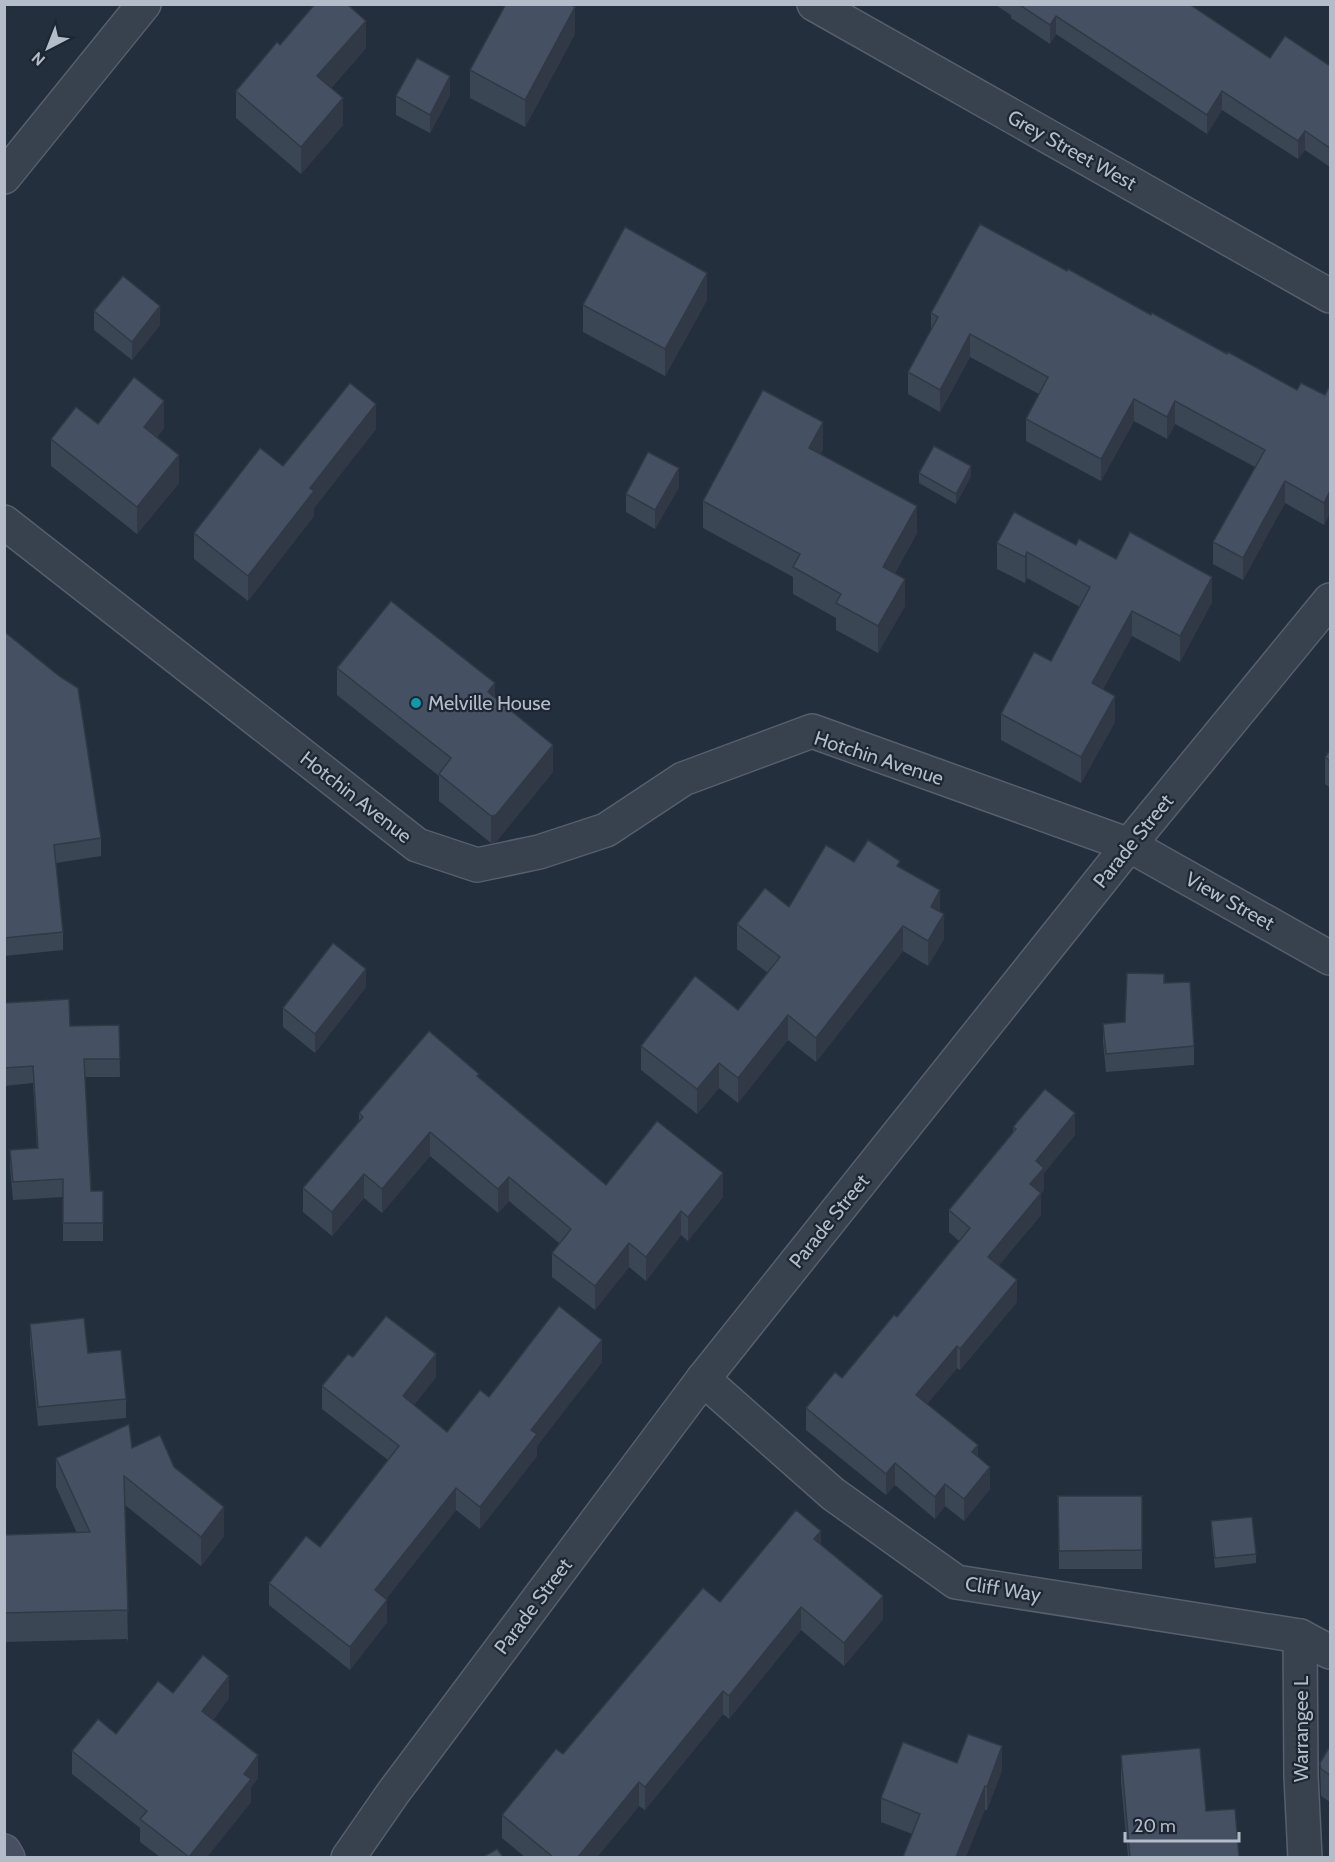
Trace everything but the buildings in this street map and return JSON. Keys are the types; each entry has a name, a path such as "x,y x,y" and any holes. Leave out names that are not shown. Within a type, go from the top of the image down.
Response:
{"street":[{"path":"4,177 144,4"},
{"name":"Grey Street West","path":"814,4 1330,296"},
{"name":"Hotchin Avenue","path":"4,522 417,844 477,866 539,852 606,830 683,779 812,732 1129,845"},
{"name":"Parade Street","path":"348,1857 393,1793 703,1379 1129,845 1330,600"},
{"name":"View Street","path":"1129,845 1330,958"},
{"name":"Cliff Way","path":"703,1379 833,1494 956,1582 1300,1636 1330,1652"},
{"name":"Warrangee L","path":"1300,1636 1301,1776 1305,1857"},
{"path":"4,1851 8,1857"}],"place":[{"name":"Melville House","path":"416,703"}]}
